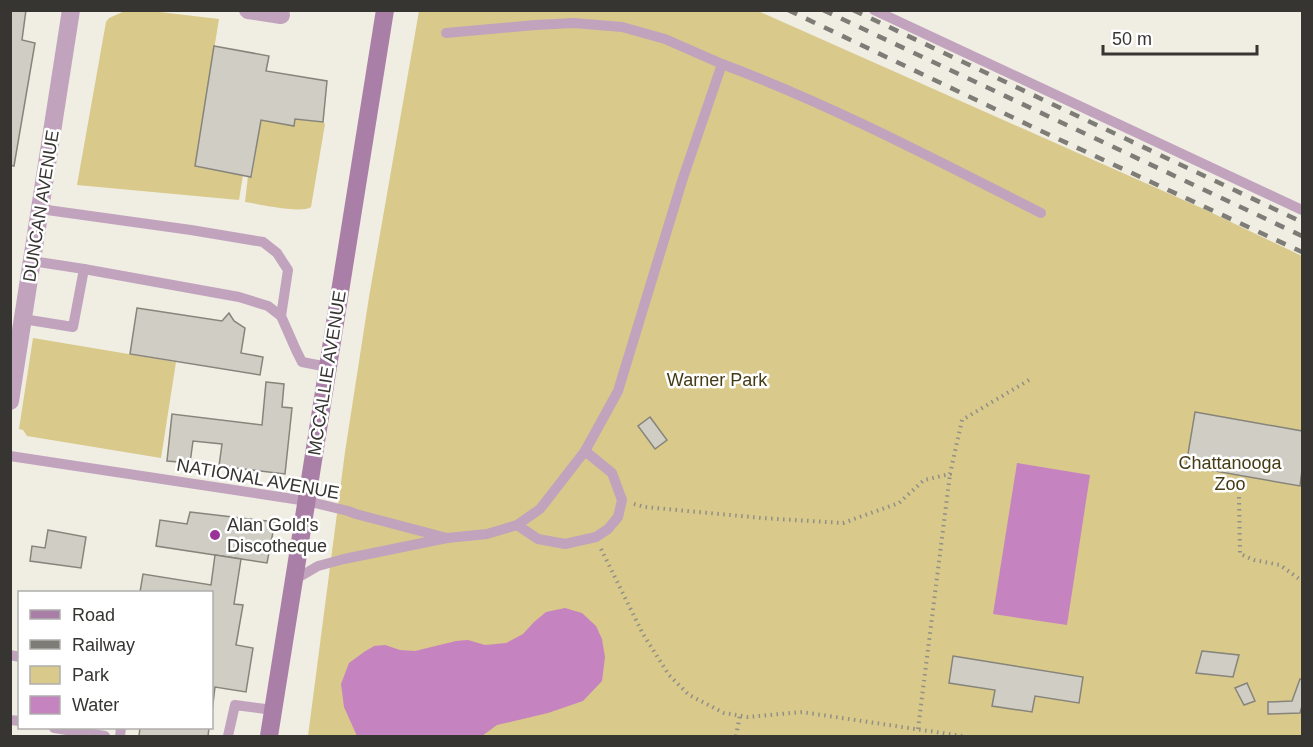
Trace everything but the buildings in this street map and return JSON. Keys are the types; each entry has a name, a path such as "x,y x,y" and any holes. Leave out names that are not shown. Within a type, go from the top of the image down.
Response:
{"main road":[{"name":"MCCALLIE AVENUE","path":"269,736 386,10"}],"street":[{"name":"DUNCAN AVENUE","path":"10,400 71,10"},
{"path":"248,10 281,15"}],"lane":[{"path":"874,10 1302,210"},
{"path":"446,33 574,23 622,27 665,39 851,118 1041,213"},
{"path":"294,580 318,566 335,561 447,538 487,534 517,525 540,508 585,451 618,391 683,178 722,64"},
{"path":"40,209 191,230 263,243 278,253 288,270 281,316"},
{"path":"32,261 239,297 268,306 281,316 302,362 328,367"},
{"path":"23,319 73,327 84,269"},
{"path":"517,525 538,539 565,544 596,537 608,529 618,517 622,500 612,473 585,451"},
{"name":"NATIONAL AVENUE","path":"10,456 307,501 447,538"},
{"path":"228,736 235,705 273,710"},
{"path":"60,729 105,736"}],"path":[{"path":"918,730 950,474 962,420 1029,380"},
{"path":"622,500 645,507 843,523 899,503 924,480 950,474"},
{"path":"1239,497 1240,554 1254,560 1280,565 1302,581"},
{"path":"596,537 643,634 669,675 689,695 724,713 748,717 802,712 962,736"},
{"path":"736,736 740,715"}],"green space":[{"path":"125,11 151,11 219,19 195,166 243,175 239,200 77,185 106,22 109,18"},
{"name":"Warner Park","path":"419,11 758,11 1206,210 1302,256 1302,736 308,736 345,452 369,297"},
{"path":"295,119 325,124 311,207 289,209 245,202 248,176 252,177 261,120 294,125"},
{"path":"33,338 176,362 161,458 27,436 23,430 19,429"}],"water":[{"path":"1017,463 1090,475 1067,625 993,614"},
{"path":"565,608 582,613 596,626 602,639 605,657 602,681 583,701 548,713 497,725 482,736 357,736 344,707 341,684 349,663 364,652 374,646 385,645 400,650 415,651 456,641 468,640 485,645 506,643 523,634 546,612"}],"railway":[{"path":"788,10 1302,252"},
{"path":"823,10 1302,236"},
{"path":"853,10 1302,222"}],"place":[{"name":"Alan Gold's Discotheque","path":"215,535"}],"park label":[{"name":"Chattanooga Zoo","path":"1230,473"}]}
